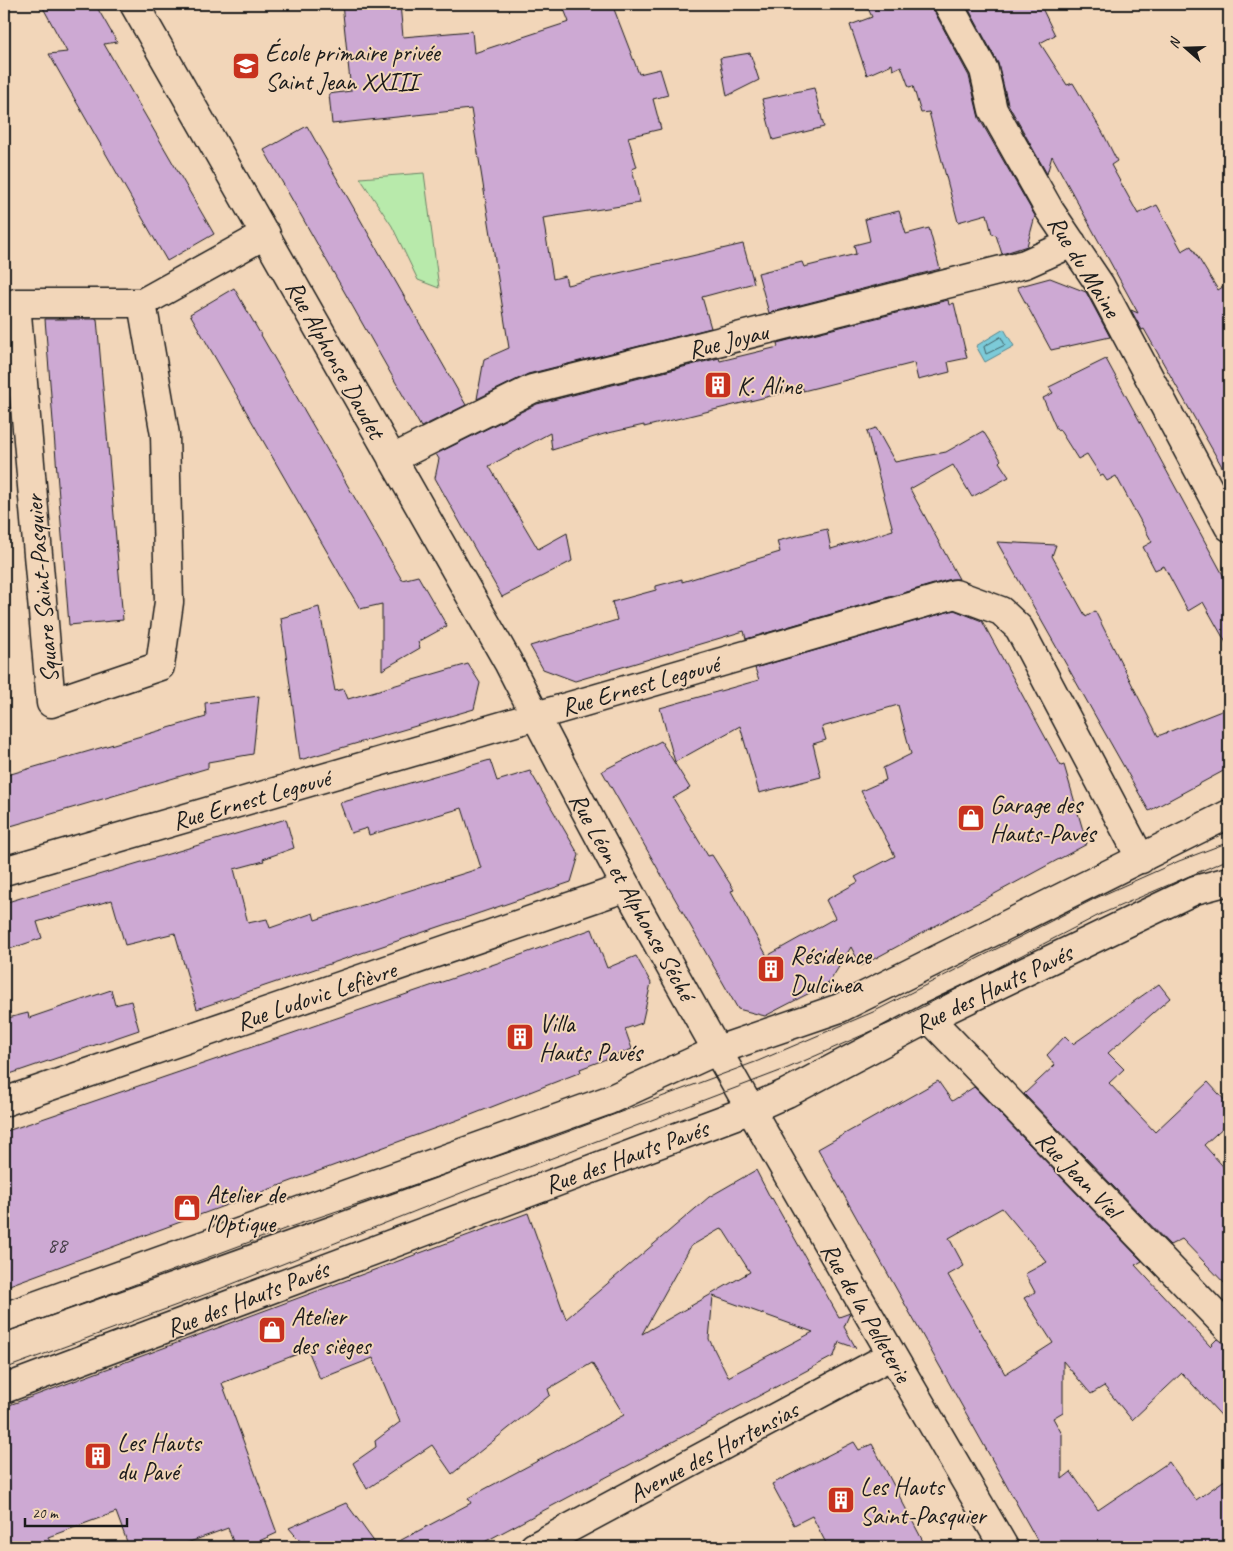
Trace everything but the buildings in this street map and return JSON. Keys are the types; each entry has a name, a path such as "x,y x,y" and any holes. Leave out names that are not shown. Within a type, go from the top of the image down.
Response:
{"street":[{"name":"Rue Alphonse Daudet","path":"134,4 508,662 535,716"},
{"name":"Rue du Maine","path":"948,4 984,70 993,110 1050,211 1100,285 1229,527"},
{"name":"Square Saint-Pasquier","path":"142,303 165,435 169,602 160,666 51,703 16,302 142,303 266,234"},
{"name":"Rue Joyau","path":"392,459 532,389 1025,264 1072,243"},
{"name":"Rue Ernest Legouvé","path":"4,870 956,594 1001,611 1019,628 1141,859"},
{"name":"Rue Léon et Alphonse Séché","path":"535,716 731,1075"},
{"name":"Rue des Hauts Pavés","path":"4,1317 609,1100 718,1050 840,1008 1229,814"},
{"name":"Rue des Hauts Pavés","path":"4,1389 749,1110 787,1094 930,1018 1195,890 1229,880"},
{"name":"Rue Ludovic Lefièvre","path":"4,1102 627,887"},
{"name":"Rue Jean Viel","path":"930,1018 1229,1330"},
{"name":"Rue de la Pelleterie","path":"731,1075 749,1110 1004,1547"},
{"name":"Avenue des Hortensias","path":"534,1547 892,1355"}],"green space":[{"path":"424,173 439,288 418,280 392,226 360,178"}],"water":[{"path":"1004,329 1014,346 985,362 976,346"}],"tram line":[{"path":"4,1333 290,1227 551,1138 758,1061 873,1012 1096,898 1179,861 1229,842"},
{"path":"4,1369 212,1292 476,1187 788,1068 897,1020 1101,914 1229,859"}],"place":[{"name":"École primaire privée Saint Jean XXIII","path":"246,66"},
{"name":"K. Aline","path":"718,385"},
{"name":"Garage des Hauts-Pavés","path":"971,818"},
{"name":"Résidence Dulcinea","path":"771,969"},
{"name":"Villa Hauts Pavés","path":"520,1037"},
{"name":"Atelier de l'Optique","path":"187,1208"},
{"name":"Atelier des sièges","path":"272,1330"},
{"name":"Les Hauts du Pavé","path":"98,1456"},
{"name":"Les Hauts Saint-Pasquier","path":"841,1500"}]}
